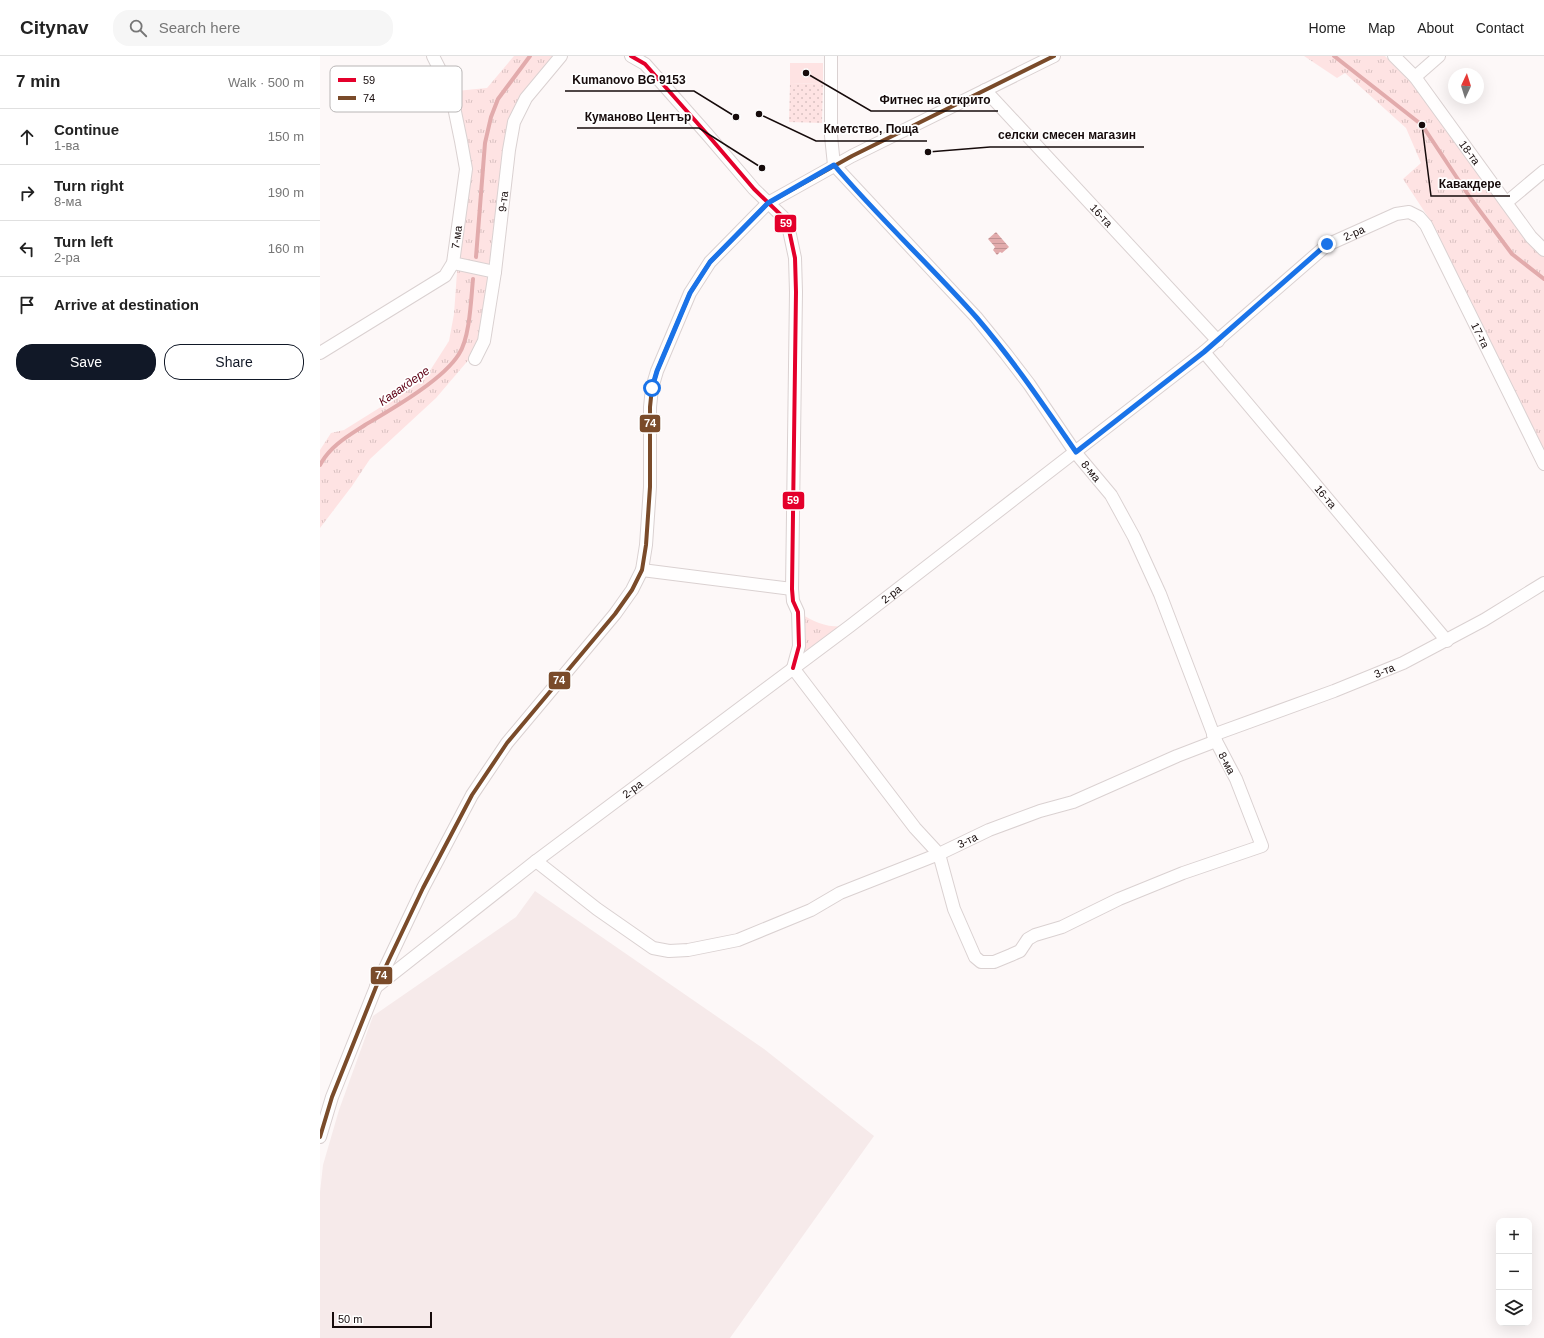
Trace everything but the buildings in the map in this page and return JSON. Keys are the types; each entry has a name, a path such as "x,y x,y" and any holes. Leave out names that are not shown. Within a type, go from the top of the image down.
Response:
{"street":[{"name":"7-ма","path":"433,56 438,66"},
{"name":"9-та","path":"475,359 484,342 495,272 509,150 514,122 526,98 562,56"},
{"path":"631,56 648,60 707,134 754,189 783,217 789,230 795,258 796,292 792,589 793,601 798,612 799,646 793,668 915,828 939,854"},
{"path":"832,56 831,136 834,165"},
{"path":"320,1137 332,1097 376,987 423,888 472,795 507,743 615,614 632,590 642,570 646,545 650,487 650,407 652,388 657,371 690,293 710,262 768,203 834,165 1054,56"},
{"name":"18-та","path":"1394,56 1415,77 1531,237 1544,250"},
{"path":"1415,77 1439,56"},
{"name":"16-та","path":"985,90 1218,340"},
{"name":"7-ма","path":"320,354 444,276 453,263 466,169 455,112"},
{"name":"8-ма","path":"834,165 981,323 1029,384 1076,452 1110,495 1134,537 1160,594 1214,738 1236,779 1262,846 1183,873 1119,899 1062,927 1035,935 1028,939 1020,951 994,962 981,962 975,957 954,909 939,854"},
{"path":"1507,202 1544,171"},
{"name":"2-ра","path":"376,987 536,860 793,668 1076,452 1204,352 1327,244 1396,214 1409,212"},
{"name":"17-та","path":"1409,212 1419,217 1426,225 1544,464"},
{"path":"453,263 495,272"},
{"name":"16-та","path":"1204,352 1447,641"},
{"path":"642,570 792,589"},
{"name":"3-та","path":"536,860 597,909 653,948 669,951 688,950 738,940 811,910 840,893 939,854 989,830 1040,811 1073,802 1142,772 1214,738 1385,672 1447,641 1544,583"}],"shaded area":[{"path":"996,232 1009,247 997,255 993,250 995,247 988,239"},
{"path":"535,891 764,1049 874,1136 730,1338 320,1338 320,1192 323,1165 339,1110 373,1016 516,917"}],"green space":[{"path":"514,56 554,56 516,104 507,126 494,239 480,339 471,357 436,398 370,459 352,486 320,528 320,450 331,433 344,430 424,380 449,341 454,314 457,272 464,217 467,144 460,112 462,112 462,90 487,88"},
{"path":"1304,56 1385,56 1417,87 1544,255 1544,456 1430,220 1403,179 1421,163 1406,128 1345,73 1337,78"},
{"path":"790,63 823,63 823,84 790,83"},
{"path":"790,83 823,84 822,123 789,122"},
{"path":"798,612 811,620 829,626 850,626 793,668"}],"waterway":[{"name":"Кавакдере","path":"476,257 485,143 491,117 498,99 530,56"},
{"name":"Кавакдере","path":"1334,56 1422,125 1471,199 1512,254 1544,279"},
{"name":"Кавакдере","path":"320,465 329,452 340,442 429,384 451,364 459,354 466,338 473,279"}],"transit line":[{"name":"59","path":"631,56 645,64 754,189 783,217 789,230 795,258 796,292 792,589 793,601 798,612 799,646 793,668"},
{"name":"74","path":"320,1137 332,1097 376,987 423,888 472,795 507,743 615,614 632,590 642,570 646,545 650,487 650,407 652,388 657,371 690,293 710,262 768,203 852,156 1054,56"}],"place":[{"name":"Фитнес на открито","path":"806,73"},
{"name":"Кметство, Поща","path":"759,114"},
{"name":"Kumanovo BG 9153","path":"736,117"},
{"name":"Кавакдере","path":"1422,125"},
{"name":"селски смесен магазин","path":"928,152"},
{"name":"Куманово Център","path":"762,168"}],"route":[{"path":"652,388 657,371 690,293 710,262 768,203 834,165 861,196 976,317 1029,384 1076,452 1204,352 1327,244"}]}
